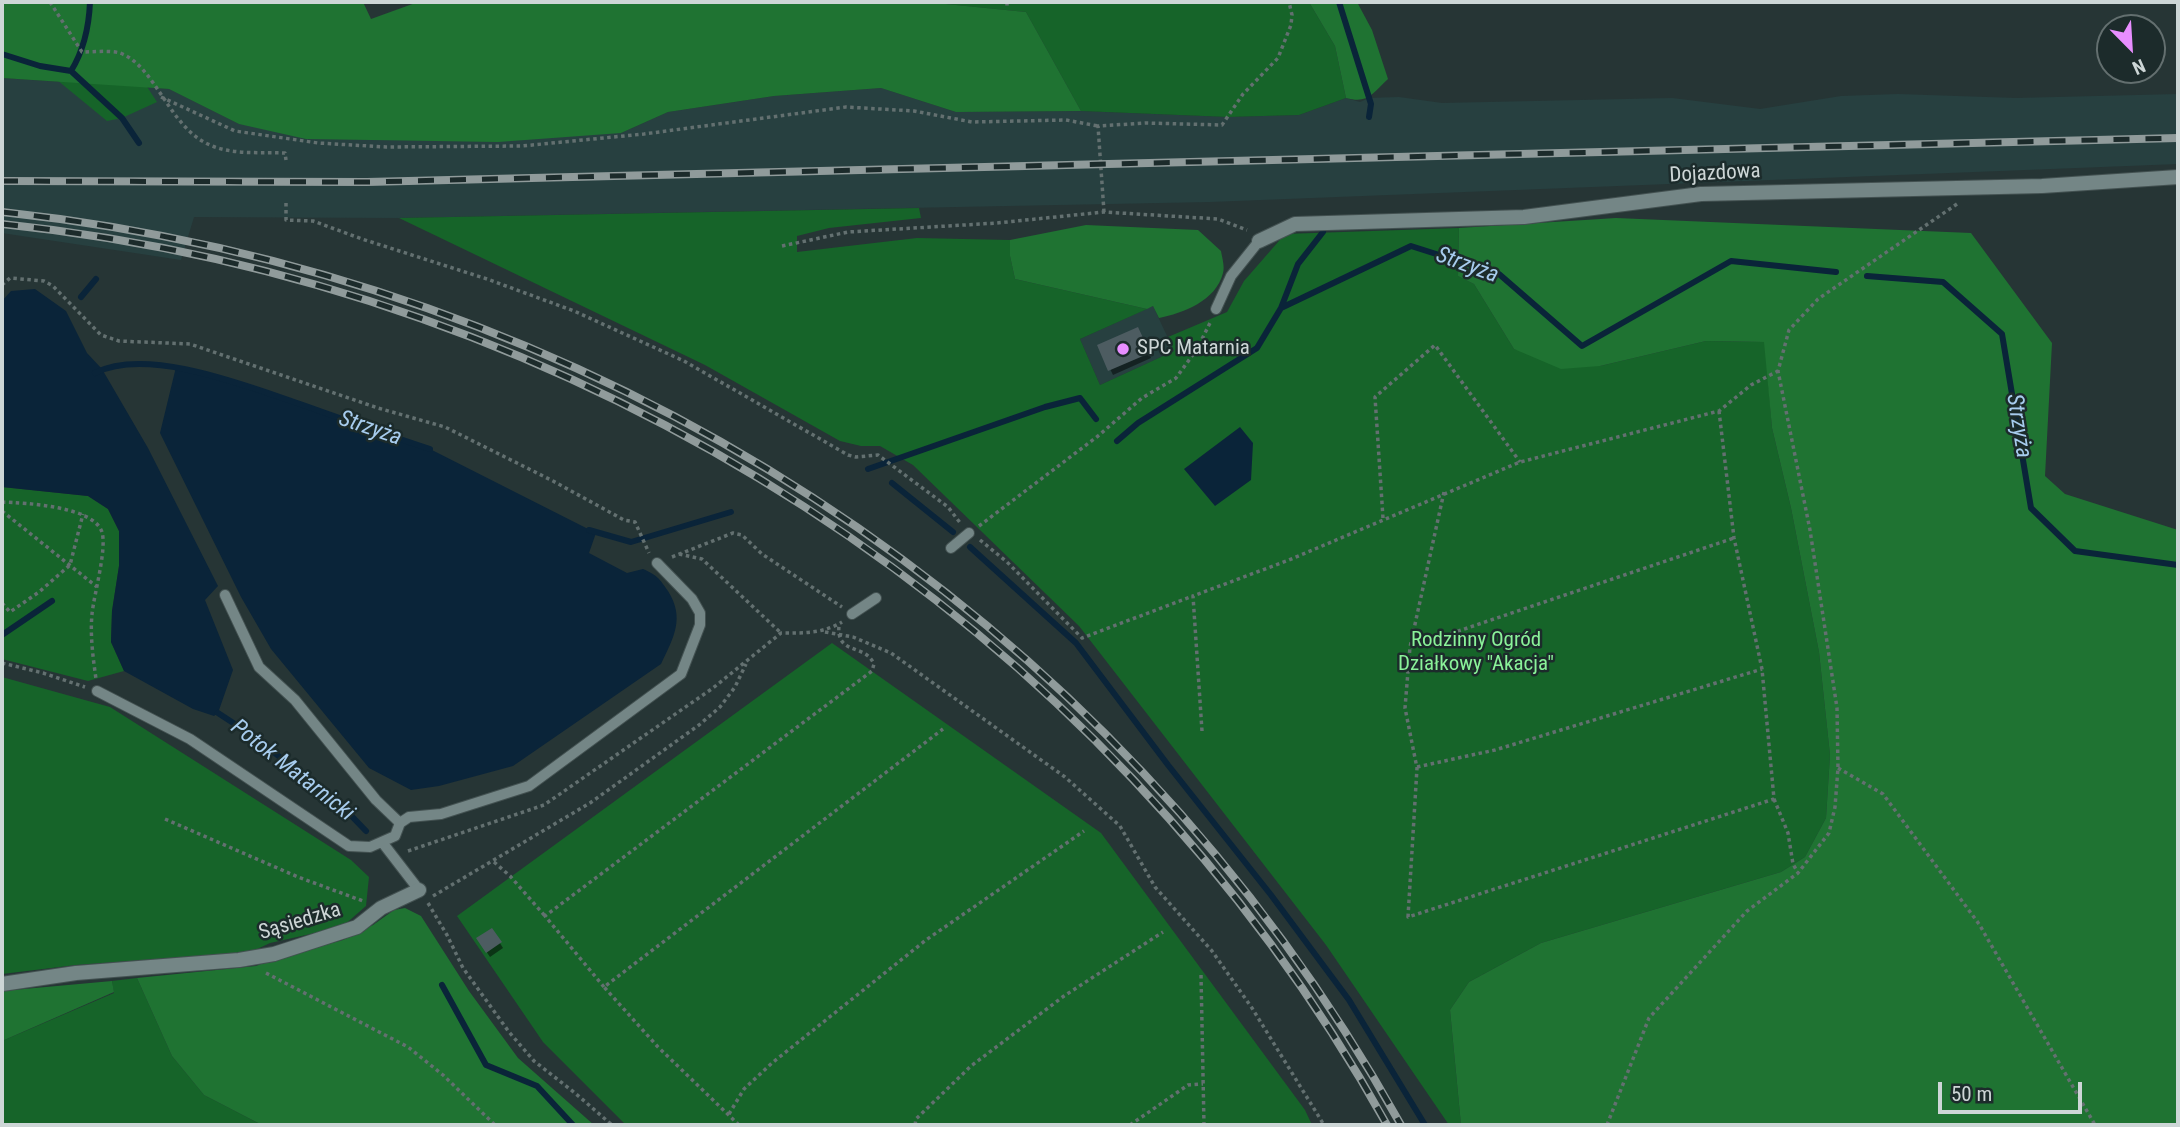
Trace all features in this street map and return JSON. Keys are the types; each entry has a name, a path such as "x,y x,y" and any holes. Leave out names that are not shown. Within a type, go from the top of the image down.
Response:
{"street":[{"name":"Dojazdowa","path":"1259,240 1295,224 1524,217 1701,194 2042,186 2178,177"},
{"name":"Sąsiedzka","path":"2,984 76,973 239,960 274,954 340,934 357,927 382,908 422,895"}],"lane":[{"path":"1216,309 1231,276 1259,240"},
{"path":"951,548 969,533"},
{"path":"97,691 190,739 349,846 360,849 370,847 395,836 400,823 408,817 441,814 529,786 681,674 700,625 700,613 692,599 654,560"},
{"path":"225,595 259,667 295,700 376,800 400,823"},
{"path":"852,614 876,598"},
{"path":"382,842 422,895"}],"path":[{"path":"50,2 82,52 118,52 136,62 161,97 197,138 212,146 237,152 285,153 285,160"},
{"path":"161,97 235,131 318,143 386,147 522,146 644,134 846,107 914,111 972,122 1066,120 1098,126 1146,123 1222,125 1243,94 1279,58 1291,25 1289,2"},
{"path":"1098,126 1104,212"},
{"path":"1607,1125 1649,1018 1747,911 1798,873 1829,833 1835,807 1838,768 1837,708 1810,530 1778,371 1789,330 1818,299 1962,202 1970,186"},
{"path":"286,203 286,220 313,221 574,311 684,361 848,455 878,455 948,507 969,533 1007,562 1082,638 1289,560 1382,518 1520,462 1719,411 1751,385 1778,371"},
{"path":"782,246 848,232 997,223 1104,212 1219,219 1244,227 1259,240"},
{"path":"2,285 10,278 44,281 53,286 101,335 119,341 190,344 379,408 444,427 624,520 635,522 654,560 679,554 733,533 742,535 761,554 852,614"},
{"path":"969,533 1098,436 1142,398 1176,378 1197,349 1216,309"},
{"path":"1382,518 1375,397 1435,345 1520,462"},
{"path":"1719,411 1734,538 1762,669 1774,799 1788,833 1793,864 1798,873"},
{"path":"1444,492 1410,647 1405,708 1417,768 1408,916 1774,799"},
{"path":"2,502 28,503 83,514 94,521 102,532 91,640 97,691 2,663"},
{"path":"2,511 97,587"},
{"path":"2,603 10,612 39,592 70,565 83,514"},
{"path":"1410,647 1734,538"},
{"path":"679,554 702,559 781,633"},
{"path":"1194,596 1202,731"},
{"path":"545,916 872,671 874,664 871,657 842,643 838,635 839,624 823,631 781,633 747,662 735,687 720,707 699,725 590,803 494,862 422,895 447,935 463,968 509,1032 534,1061 612,1125"},
{"path":"823,631 853,637 891,653 1065,777 1120,826 1155,887 1212,951 1252,1008 1324,1125"},
{"path":"1417,768 1494,750 1762,669"},
{"path":"604,987 943,729"},
{"path":"1838,768 1883,794 1979,924 2095,1125"},
{"path":"165,819 298,877 382,908"},
{"path":"729,1115 744,1089 772,1063 926,940 1084,831"},
{"path":"494,862 510,876 658,1047 740,1125"},
{"path":"915,1125 916,1119 971,1066 1065,996 1163,932"},
{"path":"239,960 408,1047 443,1075 495,1125"},
{"path":"1201,975 1204,1125"},
{"path":"1130,1125 1188,1085 1203,1084"}],"shaded area":[{"path":"2,78 169,89 239,124 621,133 668,112 774,96 881,88 956,112 1081,111 1228,117 1299,115 1346,98 1360,102 1369,98 1399,97 1442,103 1672,98 1760,109 1841,96 1898,94 2016,98 2178,94 2178,164 1210,202 399,218 194,217 181,260 2,233"},
{"path":"1153,306 1174,351 1100,385 1080,339"}],"green space":[{"path":"2,2 363,2 371,19 418,2 942,2 1026,12 1081,111 956,112 881,88 774,96 668,112 621,133 498,142 306,139 239,124 169,89 2,78"},
{"path":"942,2 1309,2 1335,46 1346,98 1299,115 1228,117 1081,111 1026,12"},
{"path":"1309,2 1357,2 1372,30 1388,79 1365,99 1346,98 1335,46"},
{"path":"40,66 140,76 157,102 122,118 107,121"},
{"name":"Rodzinny Ogród Działkowy \"Akacja\"","path":"919,208 921,218 829,228 797,236 797,252 917,238 1010,240 1015,279 1147,309 1080,339 1100,385 1174,351 1168,337 1227,312 1244,281 1285,234 1459,228 1458,276 1474,284 1514,349 1600,366 1706,341 1765,342 1772,428 1791,508 1819,652 1830,755 1826,818 1805,857 1781,872 1541,943 1469,982 1450,1010 1461,1125 1449,1125 1326,945 1079,626 913,465 880,446 861,446 840,441 705,365 399,218"},
{"path":"1616,218 1971,233 2052,343 2045,476 2065,494 2178,530 2178,1125 1461,1125 1450,1010 1469,982 1541,943 1781,872 1805,857 1826,818 1830,755 1819,652 1791,508 1772,428 1764,342 1706,341 1600,366 1561,369 1514,349 1474,284 1458,276 1459,228"},
{"path":"1086,225 1198,230 1221,251 1224,271 1219,283 1206,298 1178,313 1159,318 1153,306 1147,309 1015,279 1010,240"},
{"path":"2,487 88,496 108,509 119,531 119,566 112,611 111,642 124,671 88,681 2,659"},
{"path":"832,643 1101,833 1305,1110 1312,1125 626,1125 543,1042 457,916"},
{"path":"2,677 110,707 351,860 369,877 366,906 342,927 270,943 251,952 76,965 2,974"},
{"path":"405,908 421,916 469,991 518,1058 594,1125 262,1125 204,1095 172,1056 137,978 256,966 343,940 373,925 394,910"},
{"path":"137,978 172,1056 204,1095 262,1125 2,1125 2,1041 114,993 112,981"},
{"path":"112,981 114,992 2,1041 2,991"}],"water":[{"path":"35,289 66,311 87,353 102,369 148,448 218,586 205,600 233,670 218,713 214,716 193,709 124,671 111,642 112,611 119,566 119,531 108,509 88,496 2,487 2,301 11,291"},
{"path":"176,367 216,376 430,449 596,533 589,553 627,573 643,569 652,573 673,601 676,628 661,664 513,766 439,786 411,790 369,768 271,649 241,597 160,433"},
{"path":"1240,427 1253,443 1251,480 1215,506 1184,469"}],"building":[{"name":"SPC Matarnia","path":"1138,327 1150,353 1108,371 1097,345"},
{"path":"492,928 502,942 486,953 476,938"}],"waterway":[{"path":"71,71 85,38 90,2"},
{"path":"1339,2 1371,104 1369,117"},
{"path":"2,54 40,66 71,71 122,118 139,143"},
{"path":"1281,308 1298,264 1323,232"},
{"name":"Strzyża","path":"1117,441 1138,423 1257,348 1281,308 1411,246 1499,274 1582,346 1731,261 1836,272"},
{"name":"Strzyża","path":"1867,276 1943,282 2002,334 2031,508 2075,551 2178,565"},
{"path":"81,297 96,279"},
{"name":"Strzyża","path":"95,373 117,366 142,364 199,372 430,449"},
{"name":"Strzyża","path":"868,469 1045,407 1080,398 1096,419"},
{"path":"892,483 953,532"},
{"name":"Strzyża","path":"589,530 631,542 731,512"},
{"path":"970,547 1076,643 1349,1000 1425,1125"},
{"path":"2,635 52,601"},
{"name":"Potok Matarnicki","path":"218,713 250,734 338,802 366,831"},
{"name":"Potok Matarnicki","path":"442,985 486,1065 537,1086 573,1125"}],"railway":[{"path":"2,181 367,182 2178,138"},
{"path":"2,212 219,248 427,308 626,392 813,498 986,625 1143,773 1282,940 1401,1125"},
{"path":"2,224 215,259 421,318 618,401 804,506 976,633 1132,779 1270,943 1387,1125"}],"place":[{"name":"SPC Matarnia","path":"1123,349"}]}
